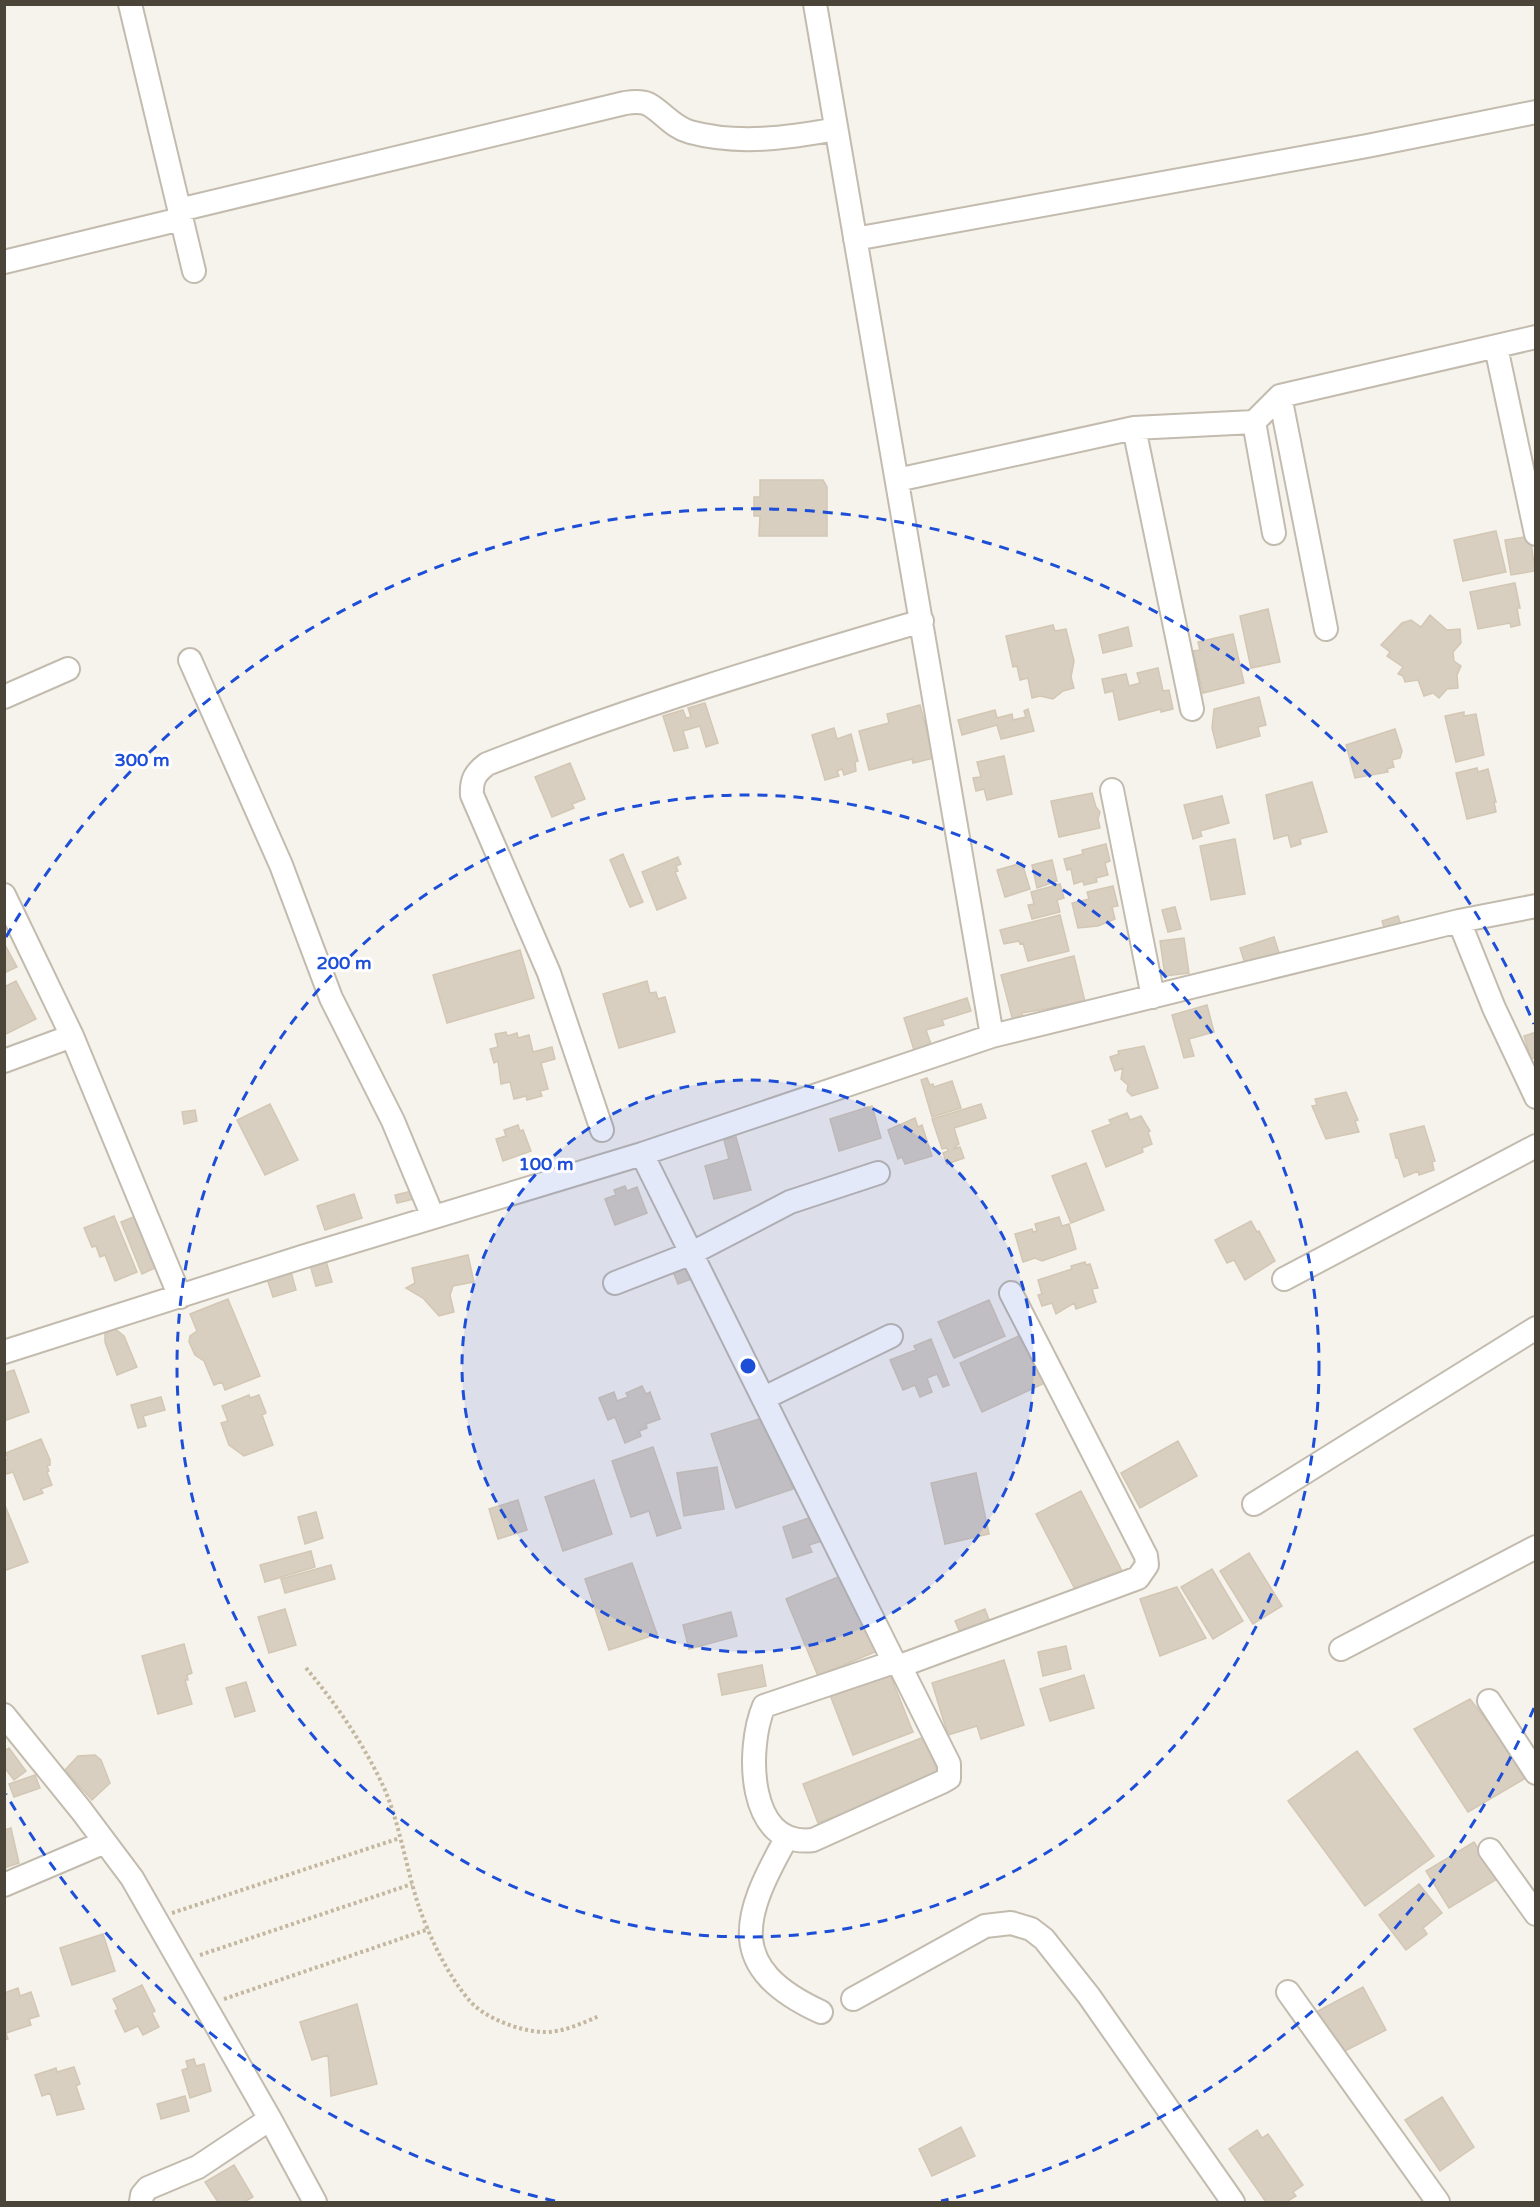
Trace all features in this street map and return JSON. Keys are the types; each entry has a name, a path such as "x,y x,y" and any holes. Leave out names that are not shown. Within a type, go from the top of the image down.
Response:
{"street":[{"path":"130,4 194,271"},
{"path":"815,4 992,1036"},
{"path":"4,262 180,214 625,103 647,104 666,121 688,131 730,139 799,136 837,129"},
{"path":"855,239 1345,150 1536,111"},
{"path":"897,480 1134,428 1254,422 1280,396 1536,337"},
{"path":"1496,347 1536,534"},
{"path":"1280,396 1326,629"},
{"path":"1254,422 1275,533"},
{"path":"1134,428 1192,709"},
{"path":"602,1130 549,973 472,795 471,783 476,773 487,764 592,722 726,679 922,621"},
{"path":"190,660 281,865 331,998 393,1121 433,1217"},
{"path":"4,697 68,669"},
{"path":"1112,790 1153,997"},
{"path":"4,895 72,1036 180,1297"},
{"path":"4,1352 642,1154 992,1036 1459,921 1536,906"},
{"path":"1459,921 1494,1008 1536,1097"},
{"path":"4,1060 72,1036"},
{"path":"1284,1279 1536,1146"},
{"path":"642,1154 897,1664 949,1764 949,1778 813,1840 799,1842 786,1839 773,1828 760,1805 755,1780 755,1746 765,1706 897,1664 1138,1578 1147,1565 1146,1556 1011,1293"},
{"path":"615,1283 692,1253 790,1202 878,1173"},
{"path":"1254,1504 1536,1328"},
{"path":"764,1398 891,1336"},
{"path":"1341,1649 1536,1547"},
{"path":"1489,1701 1536,1773"},
{"path":"4,1715 105,1842 156,1918 315,2202"},
{"path":"786,1839 760,1886 753,1907 750,1929 753,1947 765,1975 775,1986 793,1999 821,2012"},
{"path":"4,1885 105,1842"},
{"path":"1490,1850 1536,1914"},
{"path":"853,1999 985,1926 1011,1923 1031,1929 1044,1939 1089,1996 1233,2202"},
{"path":"1288,1992 1438,2202"},
{"path":"141,2202 142,2195 148,2188 198,2167 270,2119"}],"path":[{"path":"306,1668 326,1691 367,1756 385,1791 412,1884 429,1929 460,1988 482,2011 504,2022 544,2032 571,2027 599,2016"},
{"path":"169,1914 400,1838"},
{"path":"196,1956 412,1884"},
{"path":"222,2000 429,1929"}],"building":[{"path":"760,480 823,480 827,487 827,536 759,536 760,516 754,516 754,497 760,497"},
{"path":"1496,531 1506,572 1463,581 1454,540"},
{"path":"1530,536 1535,571 1511,575 1505,540"},
{"path":"1515,583 1520,608 1517,608 1520,625 1511,627 1510,623 1478,629 1470,592"},
{"path":"1268,609 1280,662 1251,668 1240,616"},
{"path":"1430,615 1447,630 1460,629 1461,643 1453,652 1454,661 1461,666 1457,675 1458,688 1447,689 1439,698 1433,693 1424,696 1418,680 1405,682 1403,676 1398,674 1403,667 1387,656 1390,652 1381,645 1402,623 1411,620 1421,627"},
{"path":"1053,625 1055,631 1066,629 1074,661 1071,677 1074,688 1063,691 1053,699 1040,696 1032,698 1028,678 1020,680 1017,666 1013,667 1006,636"},
{"path":"1128,627 1132,646 1103,653 1099,635"},
{"path":"1233,634 1244,683 1203,693 1193,651 1200,650 1198,642"},
{"path":"1158,668 1163,691 1169,690 1173,709 1161,712 1161,709 1119,720 1113,691 1105,693 1102,679 1126,674 1129,686 1140,683 1137,673"},
{"path":"1259,697 1266,725 1258,727 1260,736 1217,748 1212,728 1214,709"},
{"path":"705,703 718,743 706,747 700,726 683,731 688,748 674,751 663,716 683,710 686,718 691,717 688,708"},
{"path":"920,705 934,758 913,763 912,759 869,770 859,731 889,723 887,714"},
{"path":"1028,709 1034,731 1001,739 997,725 962,735 958,720 995,710 997,718 1012,714 1013,720 1026,717 1024,711"},
{"path":"1464,712 1464,716 1476,714 1484,755 1456,762 1445,716"},
{"path":"834,728 837,739 851,734 858,761 855,762 856,771 844,775 842,769 837,771 839,776 825,780 812,735"},
{"path":"1395,729 1402,751 1400,758 1392,760 1394,767 1387,769 1388,772 1355,778 1346,745"},
{"path":"1004,756 1012,794 987,800 984,789 976,791 973,778 981,777 977,762"},
{"path":"570,763 585,799 572,804 574,808 552,817 535,777"},
{"path":"1477,768 1478,772 1488,769 1496,802 1494,802 1496,812 1467,819 1456,773"},
{"path":"1312,782 1327,832 1300,839 1301,844 1291,847 1288,835 1274,839 1266,795"},
{"path":"1092,793 1100,812 1098,819 1100,828 1059,837 1051,801"},
{"path":"1222,796 1229,823 1200,831 1202,836 1193,839 1184,805"},
{"path":"1235,839 1245,894 1211,900 1200,846"},
{"path":"1106,844 1110,861 1105,863 1108,875 1096,878 1097,882 1084,885 1083,881 1074,884 1071,869 1067,870 1064,859 1083,854 1082,850"},
{"path":"623,854 643,902 630,907 610,860"},
{"path":"678,857 681,864 676,866 678,871 675,872 686,898 657,910 642,872"},
{"path":"1052,860 1057,881 1037,888 1032,865"},
{"path":"1022,863 1030,889 1005,897 997,870"},
{"path":"1060,884 1064,898 1057,900 1060,912 1032,919 1028,905 1034,904 1031,892"},
{"path":"1113,886 1118,906 1112,907 1115,919 1098,926 1078,928 1072,903 1089,899 1087,892"},
{"path":"1175,907 1181,929 1168,932 1162,910"},
{"path":"1060,915 1069,951 1028,961 1023,943 1020,944 1019,941 1004,944 1000,930"},
{"path":"1398,916 1402,928 1386,934 1382,921"},
{"path":"1274,937 1281,959 1247,970 1240,948"},
{"path":"1184,938 1189,973 1165,976 1160,941"},
{"path":"4,943 17,967 4,973"},
{"path":"520,950 534,998 447,1023 433,975"},
{"path":"1074,956 1085,1002 1022,1013 1023,1019 1013,1021 1001,975"},
{"path":"16,981 36,1019 4,1035 4,987"},
{"path":"647,981 650,993 656,992 658,999 665,997 675,1032 619,1048 603,994"},
{"path":"967,998 971,1011 942,1020 944,1025 926,1030 931,1044 914,1050 904,1018"},
{"path":"1207,1005 1214,1032 1189,1039 1194,1056 1184,1058 1172,1015"},
{"path":"506,1032 507,1036 517,1033 518,1038 529,1035 533,1052 552,1047 555,1059 541,1063 548,1089 540,1091 542,1096 527,1100 526,1096 514,1099 510,1082 501,1084 498,1061 494,1063 490,1049 498,1047 495,1034"},
{"path":"1536,1032 1536,1057 1531,1059 1524,1036"},
{"path":"1144,1046 1158,1088 1132,1096 1127,1091 1128,1085 1121,1079 1123,1068 1115,1071 1110,1057 1119,1054 1118,1051"},
{"path":"927,1078 930,1085 933,1084 934,1087 952,1081 961,1108 932,1117 921,1080"},
{"path":"1346,1092 1358,1120 1355,1121 1359,1132 1326,1139 1312,1106 1317,1105 1315,1099"},
{"path":"270,1104 298,1160 265,1175 237,1120"},
{"path":"981,1104 986,1118 954,1128 959,1144 953,1149 960,1147 964,1158 947,1164 943,1153 948,1151 947,1148 942,1149 932,1119"},
{"path":"872,1106 881,1138 839,1151 830,1119"},
{"path":"195,1110 197,1121 184,1124 182,1112"},
{"path":"1127,1113 1130,1120 1141,1116 1150,1131 1148,1132 1152,1144 1142,1148 1143,1152 1106,1167 1092,1131 1111,1124 1109,1120"},
{"path":"915,1118 918,1127 922,1125 932,1156 905,1164 902,1157 898,1159 888,1130"},
{"path":"518,1125 520,1131 523,1130 531,1151 503,1161 496,1139 506,1136 504,1130"},
{"path":"1424,1126 1435,1161 1432,1162 1434,1170 1419,1175 1418,1171 1404,1177 1390,1134"},
{"path":"736,1137 751,1190 714,1199 705,1166 729,1159 724,1140"},
{"path":"1086,1163 1104,1210 1071,1223 1052,1176"},
{"path":"625,1186 627,1191 637,1187 647,1213 615,1225 605,1199 616,1195 614,1190"},
{"path":"412,1191 414,1199 397,1203 395,1195"},
{"path":"354,1194 362,1218 325,1230 317,1206"},
{"path":"114,1216 137,1272 115,1281 105,1255 100,1257 96,1246 92,1247 84,1228"},
{"path":"136,1216 157,1267 142,1274 121,1222"},
{"path":"1059,1217 1062,1226 1069,1224 1076,1249 1042,1261 1035,1258 1023,1262 1015,1234 1032,1229 1033,1232 1037,1231 1035,1224"},
{"path":"1251,1221 1275,1261 1245,1280 1234,1260 1227,1263 1215,1240"},
{"path":"468,1255 474,1282 453,1286 450,1295 454,1312 439,1316 423,1298 406,1288 415,1283 412,1268"},
{"path":"326,1261 332,1282 316,1286 310,1265"},
{"path":"1085,1262 1086,1265 1090,1264 1098,1288 1092,1289 1096,1302 1076,1309 1074,1303 1056,1314 1052,1303 1042,1306 1038,1295 1042,1294 1038,1280 1072,1269 1071,1266"},
{"path":"689,1263 694,1278 678,1284 672,1269"},
{"path":"291,1272 296,1290 273,1297 267,1279"},
{"path":"228,1299 260,1376 225,1390 222,1382 214,1385 204,1361 195,1355 189,1342 190,1336 197,1331 190,1314"},
{"path":"989,1300 1005,1336 954,1358 938,1322"},
{"path":"114,1328 124,1336 137,1367 117,1375 105,1342 105,1331"},
{"path":"1025,1333 1047,1382 982,1412 960,1363"},
{"path":"931,1339 949,1385 943,1387 937,1374 927,1378 932,1392 920,1397 915,1385 903,1390 890,1360 916,1350 914,1346"},
{"path":"14,1370 29,1412 4,1421 4,1373"},
{"path":"642,1386 646,1394 650,1392 660,1419 646,1424 647,1428 639,1431 641,1436 625,1443 615,1417 608,1420 599,1398 614,1392 617,1401 628,1397 626,1393"},
{"path":"249,1395 250,1398 259,1395 266,1413 262,1415 273,1445 244,1456 229,1445 221,1423 228,1421 222,1406"},
{"path":"161,1397 165,1410 143,1416 146,1426 138,1428 131,1405"},
{"path":"769,1416 793,1489 736,1508 711,1434"},
{"path":"41,1439 50,1460 47,1472 52,1485 41,1489 43,1493 24,1500 13,1472 7,1474 4,1460 8,1459 6,1453"},
{"path":"1178,1441 1197,1476 1140,1508 1121,1473"},
{"path":"653,1447 681,1528 657,1536 649,1511 631,1517 612,1461"},
{"path":"717,1467 724,1509 684,1516 677,1473"},
{"path":"976,1473 989,1534 945,1544 931,1483"},
{"path":"594,1480 612,1534 563,1551 545,1497"},
{"path":"1081,1491 1123,1573 1078,1595 1036,1514"},
{"path":"518,1500 527,1530 498,1539 489,1509"},
{"path":"4,1503 28,1562 4,1571"},
{"path":"316,1512 323,1538 305,1544 298,1517"},
{"path":"817,1515 825,1540 809,1545 812,1552 793,1558 783,1527"},
{"path":"311,1551 315,1567 265,1582 260,1565"},
{"path":"1249,1553 1282,1606 1253,1624 1220,1571"},
{"path":"632,1563 657,1634 609,1650 585,1579"},
{"path":"331,1565 335,1579 285,1593 281,1579"},
{"path":"1212,1569 1243,1621 1213,1639 1181,1587"},
{"path":"845,1574 877,1651 818,1676 786,1599"},
{"path":"1177,1587 1206,1638 1160,1656 1140,1599"},
{"path":"285,1609 296,1645 269,1653 258,1617"},
{"path":"985,1609 991,1625 962,1637 955,1621"},
{"path":"731,1612 737,1636 689,1649 683,1625"},
{"path":"184,1644 192,1673 187,1675 188,1680 185,1680 192,1704 158,1714 142,1656"},
{"path":"1066,1646 1071,1669 1043,1676 1038,1652"},
{"path":"1004,1660 1024,1725 981,1739 977,1726 948,1735 932,1683"},
{"path":"762,1665 766,1686 722,1695 718,1674"},
{"path":"889,1672 913,1732 853,1755 830,1695"},
{"path":"1084,1675 1094,1708 1050,1721 1040,1689"},
{"path":"246,1682 255,1711 235,1717 226,1688"},
{"path":"1470,1699 1529,1776 1468,1812 1414,1729"},
{"path":"924,1737 939,1776 818,1823 803,1784"},
{"path":"9,1748 26,1771 14,1780 4,1767 4,1751"},
{"path":"1357,1751 1434,1856 1365,1906 1288,1801"},
{"path":"95,1755 101,1760 110,1783 92,1800 65,1770 78,1756"},
{"path":"35,1775 40,1788 14,1797 9,1784"},
{"path":"11,1828 19,1863 4,1868 4,1830"},
{"path":"1474,1842 1497,1879 1449,1908 1426,1871"},
{"path":"1419,1884 1442,1913 1423,1928 1427,1934 1406,1950 1379,1915"},
{"path":"103,1934 115,1971 72,1985 60,1948"},
{"path":"142,1985 155,2011 152,2013 159,2027 143,2035 138,2026 125,2032 115,2011 118,2009 113,1999"},
{"path":"1363,1987 1386,2030 1339,2054 1316,2012"},
{"path":"18,1988 20,1996 31,1992 39,2016 29,2019 31,2025 6,2033 8,2039 4,2040 4,1993"},
{"path":"357,2004 377,2084 331,2096 328,2055 312,2060 300,2022"},
{"path":"194,2059 196,2066 204,2064 211,2091 190,2098 182,2070 188,2068 186,2061"},
{"path":"74,2067 80,2084 76,2086 84,2109 57,2115 50,2093 42,2096 35,2075 56,2068 57,2072"},
{"path":"185,2096 189,2111 161,2119 157,2104"},
{"path":"1442,2097 1474,2147 1440,2171 1405,2120"},
{"path":"961,2127 975,2156 932,2176 919,2149"},
{"path":"1257,2130 1262,2138 1268,2134 1303,2185 1293,2192 1296,2196 1286,2202 1266,2202 1229,2149"},
{"path":"234,2165 253,2197 244,2202 218,2202 205,2182"}]}
